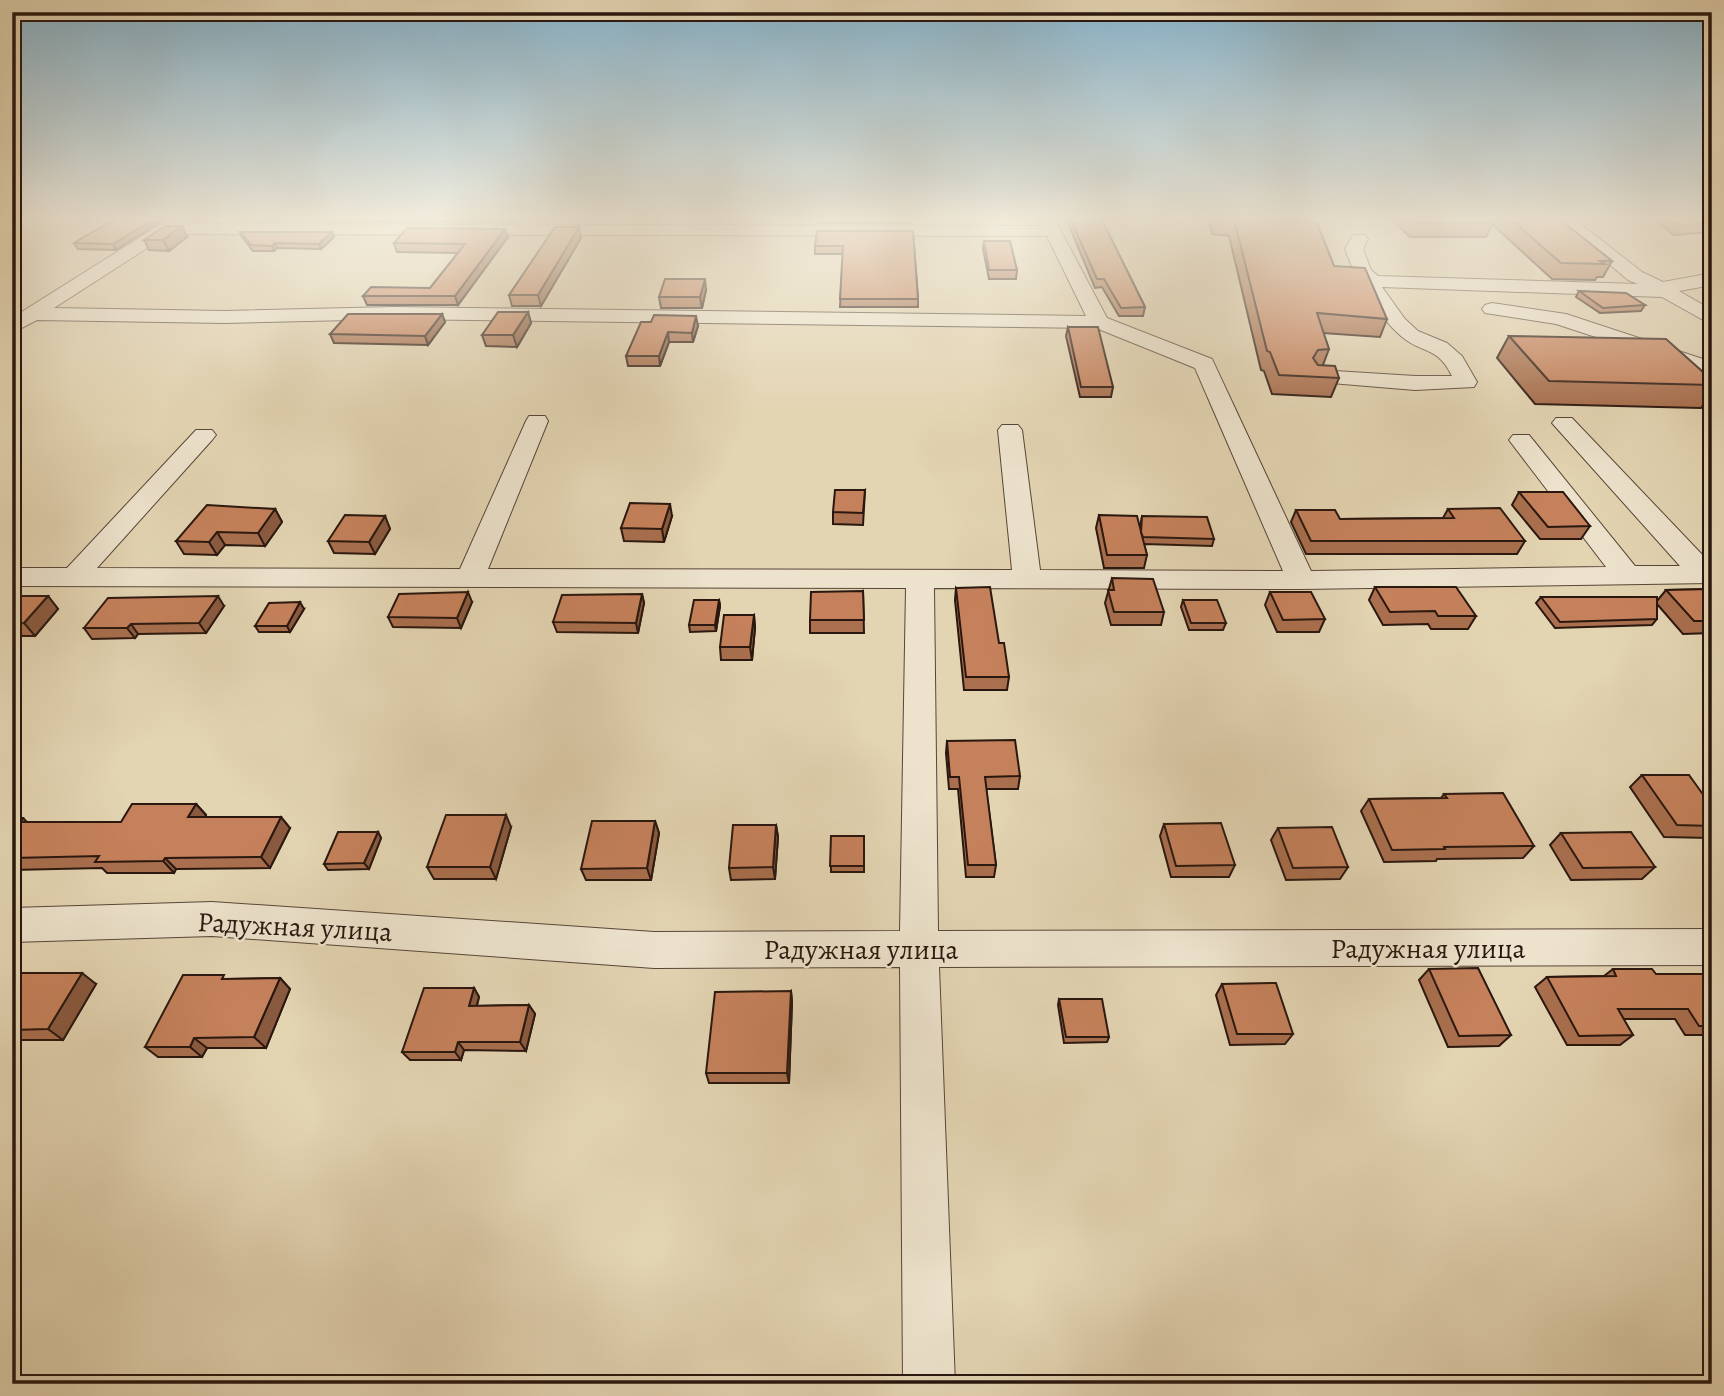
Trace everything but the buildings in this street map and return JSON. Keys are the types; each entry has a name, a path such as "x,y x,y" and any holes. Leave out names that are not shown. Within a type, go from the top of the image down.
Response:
{"street":[{"path":"12,327 81,283"},
{"path":"1079,283 1099,322"},
{"path":"1319,376 1415,383 1465,382 1455,360 1440,347 1412,335 1398,323 1373,283"},
{"path":"1451,283 1664,289 1692,283"},
{"path":"1651,283 1712,319"},
{"path":"1492,309 1559,318 1712,369"},
{"path":"33,314 225,317 394,313 1099,322 1205,364 1301,580"},
{"path":"470,579 537,421"},
{"path":"1564,423 1707,574"},
{"path":"1010,430 1027,580"},
{"path":"74,577 204,435"},
{"path":"1521,440 1627,575"},
{"path":"12,577 1301,580 1707,574"},
{"path":"920,580 919,948 929,1384"},
{"name":"Радужная улица","path":"12,925 212,919 654,950 1712,947"}]}
